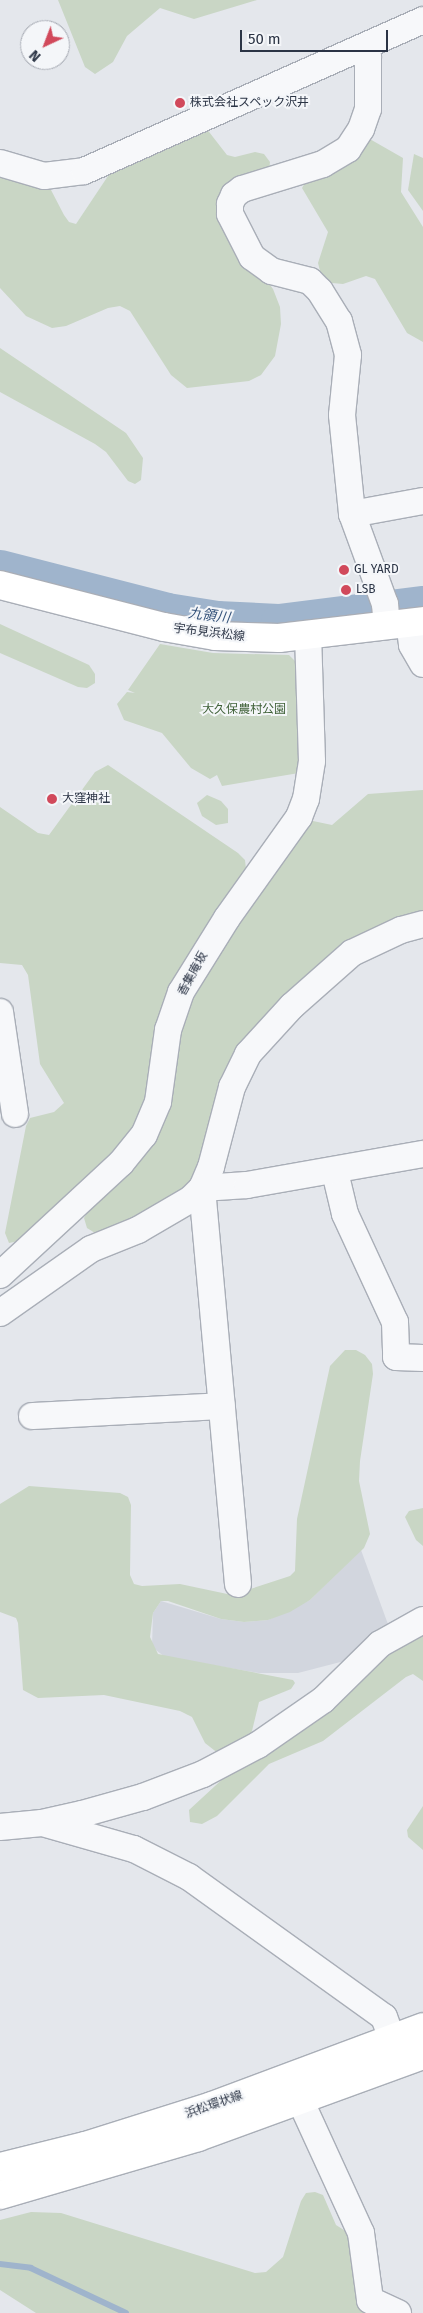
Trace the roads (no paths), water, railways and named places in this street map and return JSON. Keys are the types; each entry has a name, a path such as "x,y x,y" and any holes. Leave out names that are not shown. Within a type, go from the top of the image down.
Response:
{"main road":[{"name":"宇布見浜松線","path":"0,585 186,632 248,638 308,636 398,617"},
{"name":"浜松環状線","path":"0,2167 204,2109 423,2027"},
{"name":"浜松環状線","path":"0,2195 148,2153 301,2102 423,2055"}],"street":[{"path":"0,163 44,176 84,171 216,110 364,48 423,20"},
{"path":"364,48 368,58 368,109 361,129 348,149 323,164 242,189 230,204 230,214 252,257 271,271 310,282 320,291 339,320 348,355 342,415 352,514 398,617 423,664"},
{"path":"352,514 423,501"},
{"name":"香集庵坂","path":"0,1275 121,1163 144,1135 158,1102 168,1030 181,992 227,918 298,816 306,799 312,761 308,636"},
{"path":"0,1314 91,1249 138,1230 191,1199 202,1188 211,1167 232,1087 248,1054 292,1006 352,953 393,933 423,924"},
{"path":"0,1012 15,1114"},
{"path":"202,1188 247,1185 335,1172 423,1154"},
{"path":"335,1172 345,1214 395,1322 396,1357 423,1358"},
{"path":"202,1188 238,1584"},
{"path":"32,1416 222,1406"},
{"path":"0,1827 42,1823 143,1797 231,1760 323,1700 380,1644 423,1620"},
{"path":"42,1823 134,1849 189,1877 384,2017 392,2039"},
{"path":"301,2102 361,2233 370,2300 398,2313"}],"waterway":[{"name":"九領川","path":"0,567 167,610 217,618 278,621 423,603"},
{"path":"0,2264 31,2268 126,2313"}],"place":[{"name":"株式会社スペック沢井","path":"180,103"},
{"name":"GL YARD","path":"344,570"},
{"name":"LSB","path":"346,590"},
{"name":"大窪神社","path":"52,799"}],"park label":[{"name":"大久保農村公園","path":"244,710"}]}
